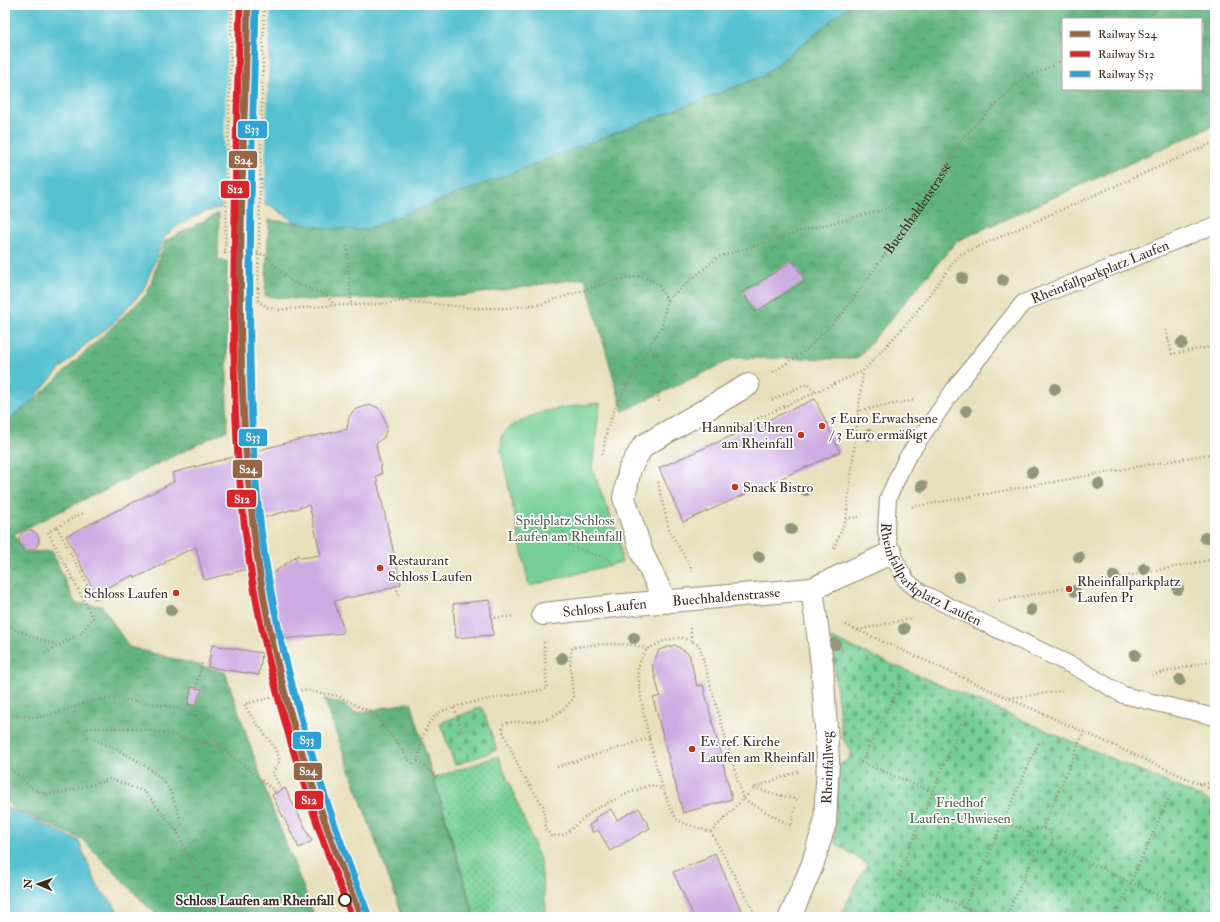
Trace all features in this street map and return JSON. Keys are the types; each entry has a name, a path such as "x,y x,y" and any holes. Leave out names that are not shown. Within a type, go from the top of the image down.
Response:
{"street":[{"name":"Buechhaldenstrasse","path":"748,385 643,446 630,468 624,498 642,553 666,602 812,589 891,553"},
{"name":"Rheinfallweg","path":"790,917 812,866 825,823 828,760 822,664 812,589"},
{"name":"Schloss Laufen","path":"543,614 666,602"}],"lane":[{"name":"Rheinfallparkplatz Laufen","path":"1215,225 1023,303 952,392 906,459 888,498 886,512 886,531 891,553 897,566 911,584 920,592 1079,669 1123,694 1215,717"}],"path":[{"path":"232,5 226,197 226,253 264,254 292,282 326,295 336,305"},
{"path":"264,5 258,300 266,307 278,310 336,305 370,305 408,301 472,308 508,308 541,304 609,282 641,276 658,284 667,300"},
{"path":"1147,18 1161,5"},
{"name":"Buechhaldenstrasse","path":"782,368 803,353 843,313 931,190 962,138 1019,82 1062,60"},
{"path":"730,431 863,371 911,319 959,255 1215,142"},
{"path":"603,462 602,455 607,430 617,403 662,325 667,300 718,257 801,231 882,210 931,190"},
{"path":"347,246 351,305"},
{"path":"1166,330 1172,354 1215,346"},
{"path":"650,348 666,367 657,395 668,431"},
{"path":"812,589 834,548 846,519 857,411 863,371"},
{"path":"765,404 806,384 816,392"},
{"path":"857,411 952,392"},
{"path":"846,519 1215,453"},
{"path":"656,476 669,530 710,599"},
{"path":"45,653 81,633 93,618 48,532 83,513"},
{"path":"558,516 567,545 614,561"},
{"path":"57,527 95,600 99,598"},
{"path":"857,630 956,609 1215,559"},
{"path":"400,579 416,575"},
{"path":"396,586 399,596"},
{"path":"268,600 274,622"},
{"path":"815,610 1215,791"},
{"path":"491,618 520,616"},
{"path":"5,622 16,630 58,646"},
{"path":"282,790 272,773 280,760 277,751 250,716 244,704 304,690 338,696 376,715 413,765 418,761 423,732 438,713 481,701 547,690 543,637"},
{"path":"754,788 797,799 791,826 743,799 699,645 681,637 664,641 647,649 638,666 639,684 650,738 666,800 677,820 711,832 757,917"},
{"path":"647,649 640,645 572,648 570,659 573,699 563,711 547,719 508,721 502,729 520,772 543,806 546,830 551,836 564,835 595,810 629,793 650,785 663,789"},
{"path":"196,688 202,662"},
{"path":"861,762 903,679"},
{"path":"5,713 38,718 100,699 119,699 175,707 196,716 222,749 277,793"},
{"path":"454,708 463,732"},
{"path":"966,712 898,876 984,917"},
{"path":"177,830 182,826 170,793 162,780 126,753 85,735 86,728 136,728 183,737 222,749"},
{"path":"1043,828 1084,732"},
{"path":"557,767 650,738"},
{"path":"964,908 1039,742"},
{"path":"711,832 754,788 828,760 851,753 861,762 1030,833"},
{"path":"418,761 440,778"},
{"path":"5,764 33,790 46,794 61,793 111,779 145,792 177,830 193,866 221,917"},
{"path":"1196,783 1215,783"},
{"path":"1115,917 1170,796"},
{"path":"1043,828 1051,835 1051,845 1046,850 1036,852 1028,844 1030,833 1036,829 1043,828"},
{"path":"1051,845 1204,917"},
{"path":"1006,917 1036,852"}],"green space":[{"path":"850,5 1215,5 1215,125 957,241 857,359 735,358 623,411 585,278 461,296 307,300 265,296 269,220 364,230 763,76"},
{"path":"219,213 218,260 227,261 227,430 14,534 24,552 52,551 75,603 102,606 129,647 225,672 269,800 315,917 158,917 82,839 15,810 5,801 5,422 29,405 147,294 165,241"},
{"name":"Spielplatz Schloss Laufen am Rheinfall","path":"600,403 592,469 619,538 622,562 529,586 501,450 502,435 512,426 535,415 560,408"},
{"name":"Friedhof Laufen-Uhwiesen","path":"831,638 1215,803 1215,917 839,917 867,864 835,843 838,765 848,760 851,753 842,737"},
{"path":"324,699 342,704 357,713 411,702 474,917 403,917"},
{"path":"482,707 497,750 455,765 440,723"},
{"path":"498,756 540,859 547,917 475,917 434,778"}],"water":[{"path":"5,5 850,5 763,76 364,230 325,228 293,221 270,205 242,202 204,212 177,226 165,236 143,291 112,324 85,345 58,371 29,404 5,422"},
{"path":"5,807 78,840 99,889 113,903 122,917 5,917"}],"pier":[{"path":"229,5 270,5 264,206 242,204 222,209"}],"building":[{"path":"793,261 805,281 755,312 743,292"},
{"path":"815,399 840,452 683,522 659,468"},
{"path":"369,405 377,407 382,412 387,428 384,437 376,444 382,474 376,476 401,584 381,591 334,601 344,630 343,633 282,639 265,579 298,555 301,558 321,555 309,505 251,521 263,565 204,580 196,547 165,561 166,563 135,578 134,575 95,593 66,536 174,482 172,473 293,441 347,429 349,417 354,410"},
{"path":"29,530 36,533 39,540 36,547 29,550 22,547 19,540 22,533"},
{"path":"490,600 493,635 456,638 453,604"},
{"path":"212,645 262,653 259,675 208,667"},
{"name":"Ev. ref. Kirche Laufen am Rheinfall","path":"675,645 689,654 697,686 703,685 732,799 683,813 653,698 660,696 652,665 659,650"},
{"path":"191,687 202,689 195,706 188,704"},
{"path":"285,788 312,841 299,848 272,795"},
{"path":"639,808 650,828 610,851 598,830 593,833 589,825 597,820 595,818 611,809 617,820"},
{"path":"715,853 744,917 694,917 673,872 706,859 706,857"}],"rail line":[{"name":"S12","path":"240,5 235,201 234,376 237,450 244,523 257,605 290,741 319,830 352,917"},
{"name":"S24","path":"248,5 241,211 241,350 249,487 257,555 264,602 285,694 327,829 361,917"},
{"name":"S33","path":"256,5 251,201 250,375 253,449 260,522 273,604 294,694 320,783 368,914"}],"place":[{"name":"5 Euro Erwachsene / 3 Euro ermäßigt","path":"822,426"},
{"name":"Hannibal Uhren am Rheinfall","path":"801,435"},
{"name":"Snack Bistro","path":"735,487"},
{"name":"Restaurant Schloss Laufen","path":"380,568"},
{"name":"Rheinfallparkplatz Laufen P1","path":"1069,589"},
{"name":"Schloss Laufen","path":"176,593"},
{"name":"Ev. ref. Kirche Laufen am Rheinfall","path":"692,749"},
{"name":"Schloss Laufen am Rheinfall","path":"345,900"}]}
